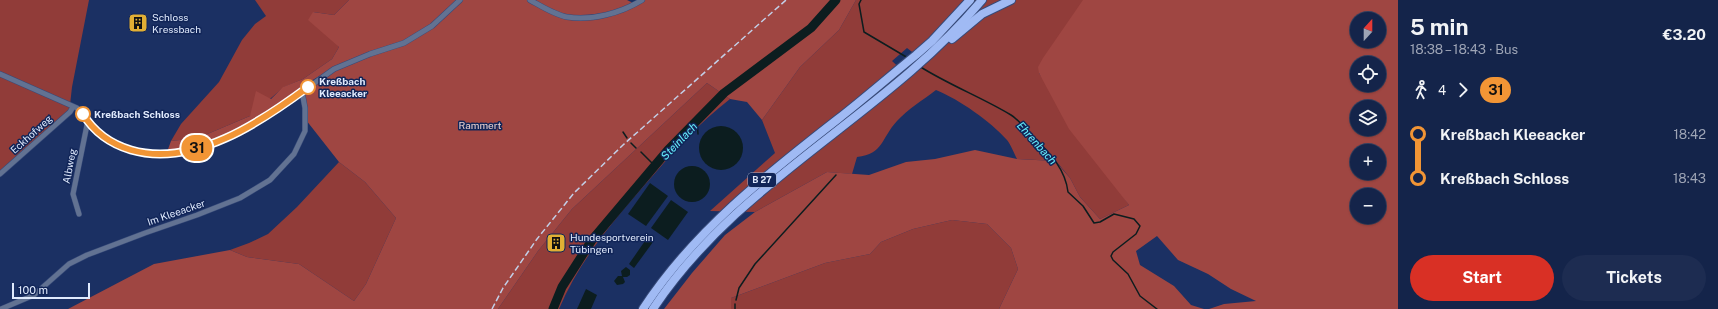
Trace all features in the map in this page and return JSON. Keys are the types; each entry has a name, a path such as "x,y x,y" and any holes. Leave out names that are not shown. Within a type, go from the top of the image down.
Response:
{"highway":[{"name":"B 27","path":"643,309 680,260 709,228 775,168 916,55 932,41 970,0"},
{"name":"B 27","path":"653,309 687,265 747,203 907,75 926,58 982,0"},
{"path":"926,58 941,48 982,14 1011,0"}],"street":[{"path":"0,74 77,108 102,136 124,148 152,154 184,152 236,134 302,92 334,68 404,42 432,26 460,0"},
{"path":"530,0 566,17 582,18 623,11 642,0"},
{"name":"Im Kleeacker","path":"1,309 34,295 69,264 87,255 212,210 240,198 270,180 294,154 305,130 305,108 302,92"},
{"name":"Eckhofweg","path":"0,174 70,112 73,106"},
{"name":"Albweg","path":"79,214 73,194 89,122"}],"shaded area":[{"path":"0,0 89,0 72,87 70,105 73,107 0,174"},
{"path":"255,0 349,0 334,15 313,12 339,47 332,59 303,79 284,87 250,116 198,138 171,141 181,124 219,82 242,40 255,24 266,16"},
{"path":"856,0 1084,0 1039,73 1129,205 1100,219 1080,197 1070,178 1056,161 1017,159 1007,140 983,118 965,105 936,90 897,121 877,149 866,155 857,157 852,174 827,172 755,212 710,211 775,153 762,120 800,67 839,30","holes":["907,48 925,62 907,75 892,61"]},
{"path":"707,83 730,99 708,117 678,148 611,225 577,273 559,309 498,309 538,251 572,209"},
{"path":"717,126 725,126 737,132 743,144 743,152 737,164 725,170 717,170 705,164 699,152 699,144 705,132"},
{"path":"339,162 365,182 396,218 366,284 354,301 299,264 247,257 230,250 268,234 297,207"},
{"path":"696,166 705,171 709,177 709,191 705,197 696,202 688,202 679,197 675,191 674,180 679,171 685,167"},
{"path":"650,183 668,196 646,226 628,214"},
{"path":"671,200 688,212 668,240 651,228"},
{"path":"952,220 987,224 1011,248 1018,269 999,309 731,309 731,298 825,263 870,254 881,242 913,229"},
{"path":"647,238 653,242 634,268 629,264"},
{"path":"626,267 630,270 630,275 623,277 625,282 623,284 617,285 614,281 618,276 622,276 621,271"},
{"path":"586,289 597,295 591,309 577,309"}],"green space":[{"name":"Rammert","path":"349,0 627,0 635,4 642,0 856,0 839,30 800,67 762,120 747,102 730,99 707,83 572,209 538,251 498,309 68,309 154,264 230,250 247,257 299,264 354,301 366,284 396,218 365,182 339,162 306,120 302,92 322,76 321,75 261,116 232,132 200,145 167,152 171,141 198,138 250,116 256,91 271,99 283,87 303,79 332,59 339,47 308,20 313,12 334,15"},
{"path":"1083,0 1398,0 1398,309 1209,309 1224,304 1256,301 1231,289 1208,274 1178,260 1157,236 1136,251 1140,265 1174,286 1191,305 1204,309 999,309 1018,269 1011,248 987,224 952,220 913,229 881,242 870,254 825,263 731,298 731,309 664,309 692,273 725,235 755,212 827,172 869,175 906,162 935,159 975,150 1017,159 1055,161 1070,178 1080,197 1100,219 1129,205 1069,129 1039,73 1038,67"}],"waterway":[{"name":"Steinlach","path":"553,309 562,287 592,240 668,150 724,93 811,28 836,0"},
{"name":"Ehrenbach","path":"861,0 859,4 864,32 908,58"},
{"name":"Ehrenbach","path":"919,66 1016,119 1054,159 1063,174 1068,192 1083,206 1094,223 1100,222 1114,214 1134,219 1140,226 1136,234 1113,252 1111,256 1113,260 1128,274 1140,296 1157,309"},
{"path":"697,121 698,134"},
{"path":"623,132 627,138"},
{"path":"631,143 636,148"},
{"path":"641,152 655,166"},
{"path":"736,300 739,288 755,264 836,175"},
{"path":"735,304 735,309"}],"railway":[{"path":"492,309 503,288 537,239 574,193 623,145 786,0"}],"bus line":[{"name":"31","path":"83,114 94,130 111,142 124,148 141,153 152,154 184,152 236,134 308,87"}],"place":[{"name":"Schloss Kressbach","path":"138,23"},
{"name":"Kreßbach Kleeacker","path":"308,87"},
{"name":"Kreßbach Schloss","path":"83,114"},
{"name":"Hundesportverein Tübingen","path":"556,243"}]}
